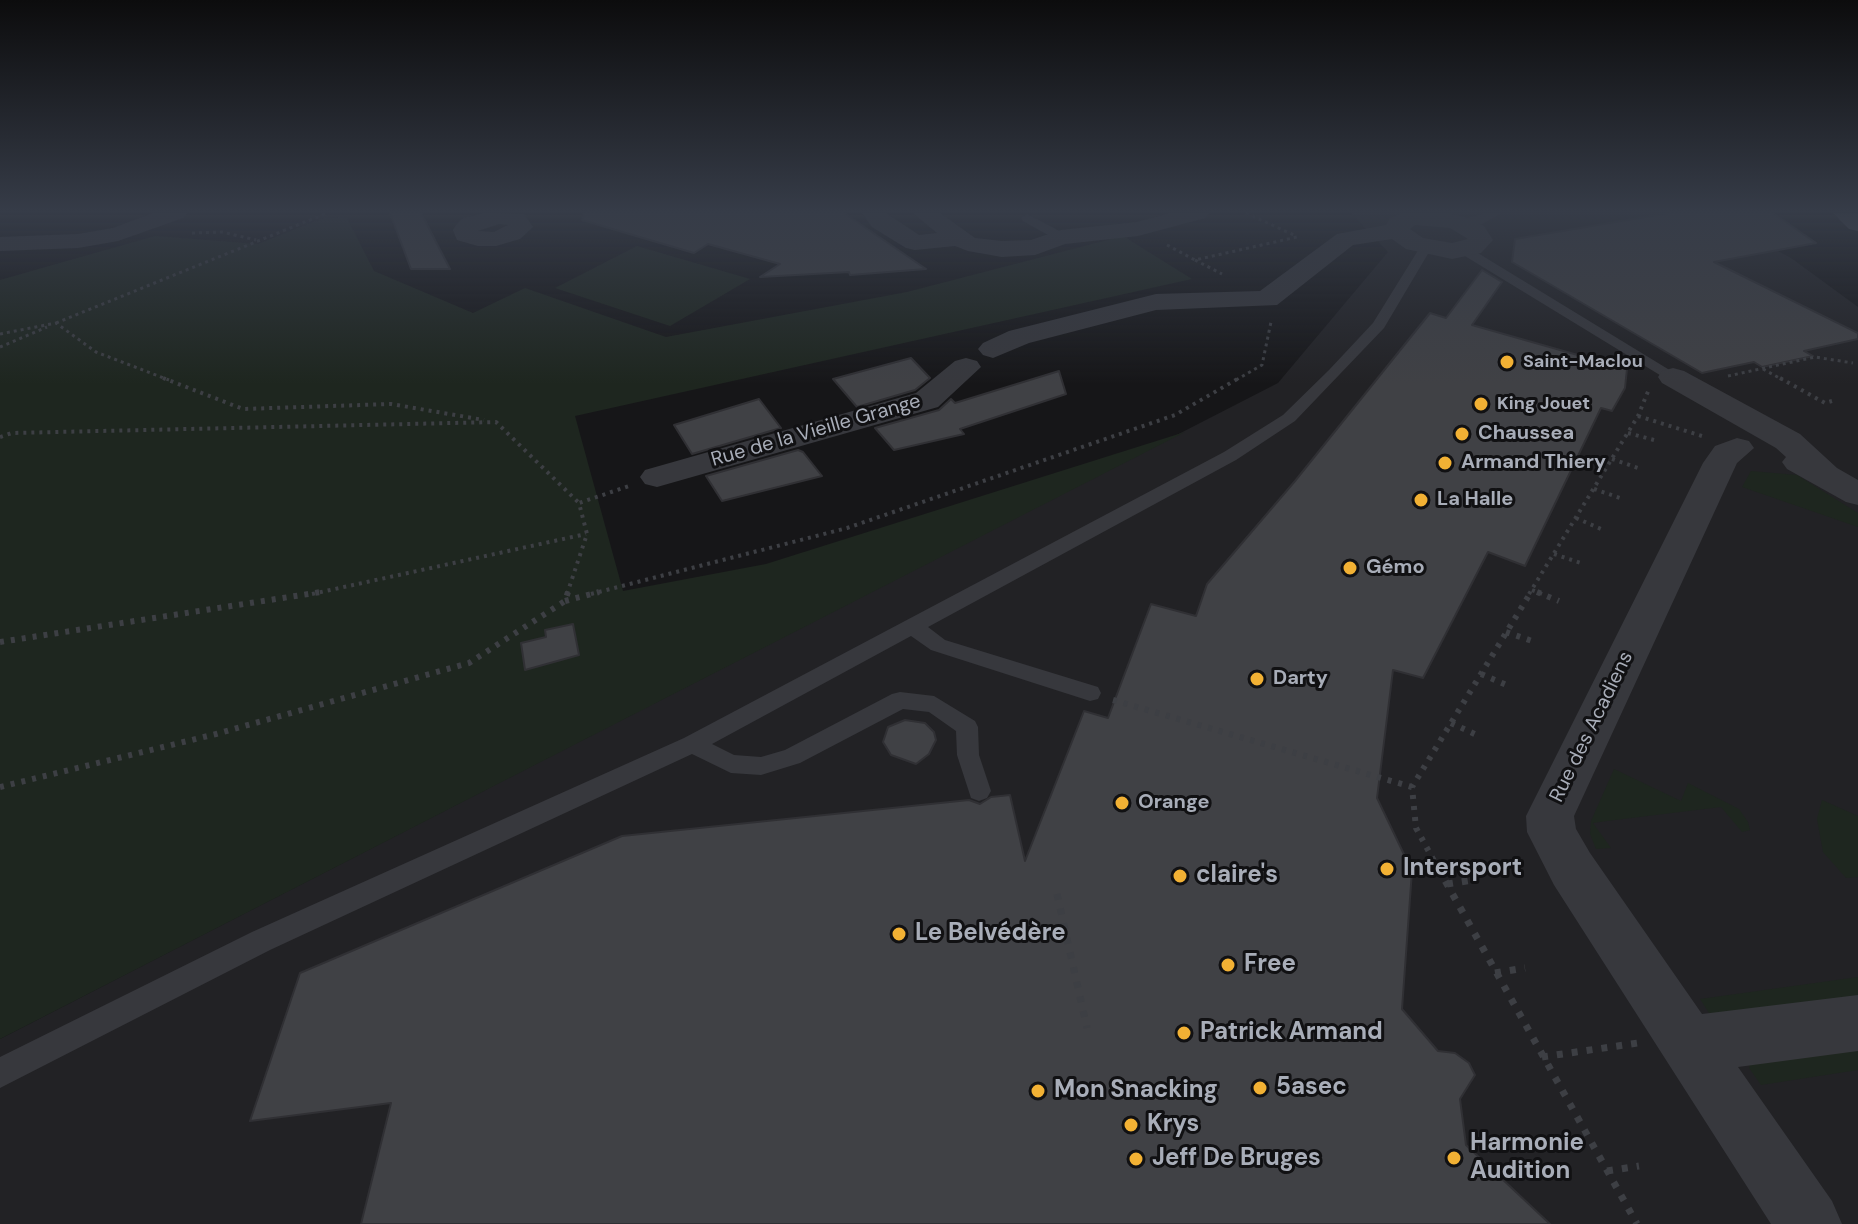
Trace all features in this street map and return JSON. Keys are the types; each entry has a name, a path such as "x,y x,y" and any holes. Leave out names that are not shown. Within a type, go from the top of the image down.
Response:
{"street":[{"name":"Rue de la Vieille Grange","path":"657,477 927,400 966,367 958,359 963,351 977,347 993,349 1019,337 1156,302 1242,290 1269,297 1305,270"},
{"path":"1662,380 1721,392 1735,410 1788,441 1822,472"},
{"path":"1721,392 1715,408 1725,418 1729,437 1721,442"},
{"path":"1721,442 1790,458 1822,472 1858,494"},
{"name":"Rue des Acadiens","path":"1721,442 1727,453 1550,816 1552,832 1566,860 1809,1224"},
{"path":"1681,1029 1858,1023"}],"lane":[{"path":"0,1073 261,941 692,744 1230,456 1289,418 1379,325 1412,270"},
{"path":"1495,270 1662,380"},
{"path":"911,625 938,645 1090,693"},
{"path":"692,744 731,764 761,766 792,757 900,700 934,704 967,727 968,755 979,791"}],"path":[{"path":"0,347 185,270"},
{"path":"0,787 216,734 469,663 565,601 847,528 1175,415 1262,365 1272,316 1242,290 1211,270"},
{"path":"0,334 56,323 96,352 243,409 391,404 496,422 579,503 587,534 565,601"},
{"path":"1721,392 1763,369 1816,357 1853,363"},
{"path":"1763,369 1825,403 1832,401"},
{"path":"1637,1224 1416,828 1412,787 1662,380"},
{"path":"1638,416 1721,442"},
{"path":"0,437 12,433 496,422"},
{"path":"1628,433 1654,440"},
{"path":"1612,459 1638,468"},
{"path":"579,503 657,477"},
{"path":"1594,489 1620,498"},
{"path":"1576,518 1601,529"},
{"path":"0,642 313,594 587,534"},
{"path":"1554,554 1581,563"},
{"path":"1532,590 1559,601"},
{"path":"1506,632 1535,642"},
{"path":"1481,674 1509,686"},
{"path":"1090,693 1412,787"},
{"path":"1451,723 1479,736"},
{"path":"1447,884 1473,880"},
{"path":"1057,894 1087,1028"},
{"path":"1495,973 1525,968"},
{"path":"1542,1057 1637,1044 1643,1017 1681,1029"},
{"path":"1607,1171 1639,1166"}],"shaded area":[{"path":"35,270 374,270 473,313 525,288 666,337 907,292 991,270 1178,270 1192,279 575,416 623,591 766,564 1185,432 0,1039 0,280"},
{"path":"590,270 720,270 750,279 670,326 555,288"},
{"path":"1373,270 1808,270 1858,307 1858,1224 0,1224 0,1039 1278,383"},
{"path":"1751,471 1797,475 1858,513 1858,527 1742,487"},
{"path":"1614,769 1681,801 1688,783 1739,809 1750,830 1742,832 1721,807 1607,821 1593,823 1611,848 1596,849 1590,834 1591,821"},
{"path":"1822,800 1858,816 1858,877 1846,878 1823,852 1817,819"},
{"path":"1858,977 1858,998 1713,1019 1700,999"},
{"path":"1858,1047 1858,1070 1761,1085 1749,1068 1750,1065"}],"building":[{"path":"771,270 912,270 850,275 849,272 760,277"},
{"name":"Le Belvédère","path":"1482,270 1502,282 1472,325 1627,369 1625,388 1612,411 1601,408 1525,566 1488,552 1423,678 1393,670 1377,798 1412,871 1402,1009 1438,1051 1455,1053 1469,1063 1475,1075 1460,1099 1466,1145 1550,1224 361,1224 391,1103 250,1121 300,973 622,836 969,800 980,804 991,797 1010,795 1025,861 1084,711 1108,718 1151,604 1196,616 1207,584 1295,481 1430,313 1446,318"},
{"path":"1526,270 1730,270 1858,333 1858,339 1804,351 1813,356 1762,367 1754,362 1702,373"},
{"path":"911,358 930,378 915,390 857,407 833,379"},
{"path":"1059,371 1066,394 960,429 964,434 894,450 875,428 939,410 951,399 955,403"},
{"path":"759,399 781,428 692,454 674,425"},
{"path":"798,450 822,476 722,501 706,476"},
{"path":"573,624 579,655 525,670 521,643 546,637 545,630"},
{"path":"905,720 925,723 934,732 936,740 929,754 916,764 891,755 883,742 888,727"}],"place":[{"name":"Saint-Maclou","path":"1507,362"},
{"name":"King Jouet","path":"1481,404"},
{"name":"Chaussea","path":"1462,434"},
{"name":"Armand Thiery","path":"1445,463"},
{"name":"La Halle","path":"1421,500"},
{"name":"Gémo","path":"1350,568"},
{"name":"Darty","path":"1257,679"},
{"name":"Orange","path":"1122,803"},
{"name":"Intersport","path":"1387,869"},
{"name":"claire's","path":"1180,876"},
{"name":"Le Belvédère","path":"899,934"},
{"name":"Free","path":"1228,965"},
{"name":"Patrick Armand","path":"1184,1033"},
{"name":"5asec","path":"1260,1088"},
{"name":"Mon Snacking","path":"1038,1091"},
{"name":"Krys","path":"1131,1125"},
{"name":"Harmonie Audition","path":"1454,1158"},
{"name":"Jeff De Bruges","path":"1136,1159"}]}
